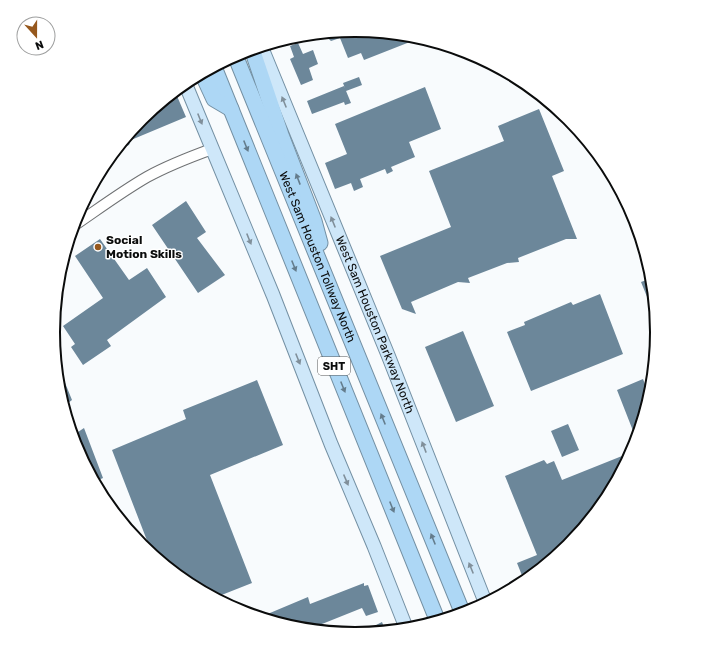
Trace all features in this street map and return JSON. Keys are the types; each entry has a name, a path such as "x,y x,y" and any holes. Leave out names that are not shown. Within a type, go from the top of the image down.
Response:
{"highway":[{"path":"254,55 281,134 314,221 334,297"},
{"name":"West Sam Houston Tollway North","path":"237,61 461,608"},
{"name":"West Sam Houston Tollway North","path":"216,72 436,616"},
{"path":"205,79 214,99 231,109"}],"main road":[{"name":"West Sam Houston Parkway North","path":"263,52 385,348 484,599"},
{"path":"188,89 273,295 331,444 404,623"}],"street":[{"path":"82,220 113,198 148,177 212,149"}],"building":[{"path":"355,37 409,42 364,60 361,53 348,58 340,38 331,41 328,39"},
{"path":"298,43 303,54 313,50 318,64 309,68 313,80 301,85 290,59 294,57 290,46"},
{"path":"359,77 362,85 346,91 343,83"},
{"path":"344,86 351,103 345,105 344,102 312,114 307,101"},
{"path":"425,87 441,129 409,142 415,157 391,167 393,171 387,174 385,169 360,179 363,187 354,191 351,183 335,189 325,163 347,154 335,124"},
{"path":"177,96 186,117 132,140 160,110"},
{"path":"539,109 564,171 552,176 577,239 566,239 518,258 519,262 507,263 468,278 470,283 458,282 411,302 416,314 402,309 380,256 451,227 429,171 504,141 498,126"},
{"path":"186,201 206,232 197,238 225,275 198,293 152,225"},
{"path":"100,239 129,280 147,268 166,297 107,340 111,346 83,365 71,347 75,344 63,326 103,298 75,256"},
{"path":"646,280 649,301 641,282"},
{"path":"600,294 623,354 531,391 507,332 525,325 524,322 571,302 573,305"},
{"path":"463,331 494,406 456,422 425,347"},
{"path":"63,378 72,400 68,403"},
{"path":"643,379 646,386 645,390 633,432 617,390"},
{"path":"257,380 283,445 210,475 252,583 220,596 175,567 148,543 112,450 186,419 183,410"},
{"path":"568,424 579,450 562,457 551,431"},
{"path":"84,428 103,478 99,480 77,433"},
{"path":"624,455 601,497 577,527 550,555 522,576 517,563 537,555 505,476 544,460 547,464 554,461 562,480"},
{"path":"364,583 364,586 368,585 378,612 366,616 362,608 319,625 297,622 267,614 308,597 310,604"},
{"path":"382,622 384,626 374,627 372,627"}],"place":[{"name":"Social Motion Skills","path":"98,247"}]}
